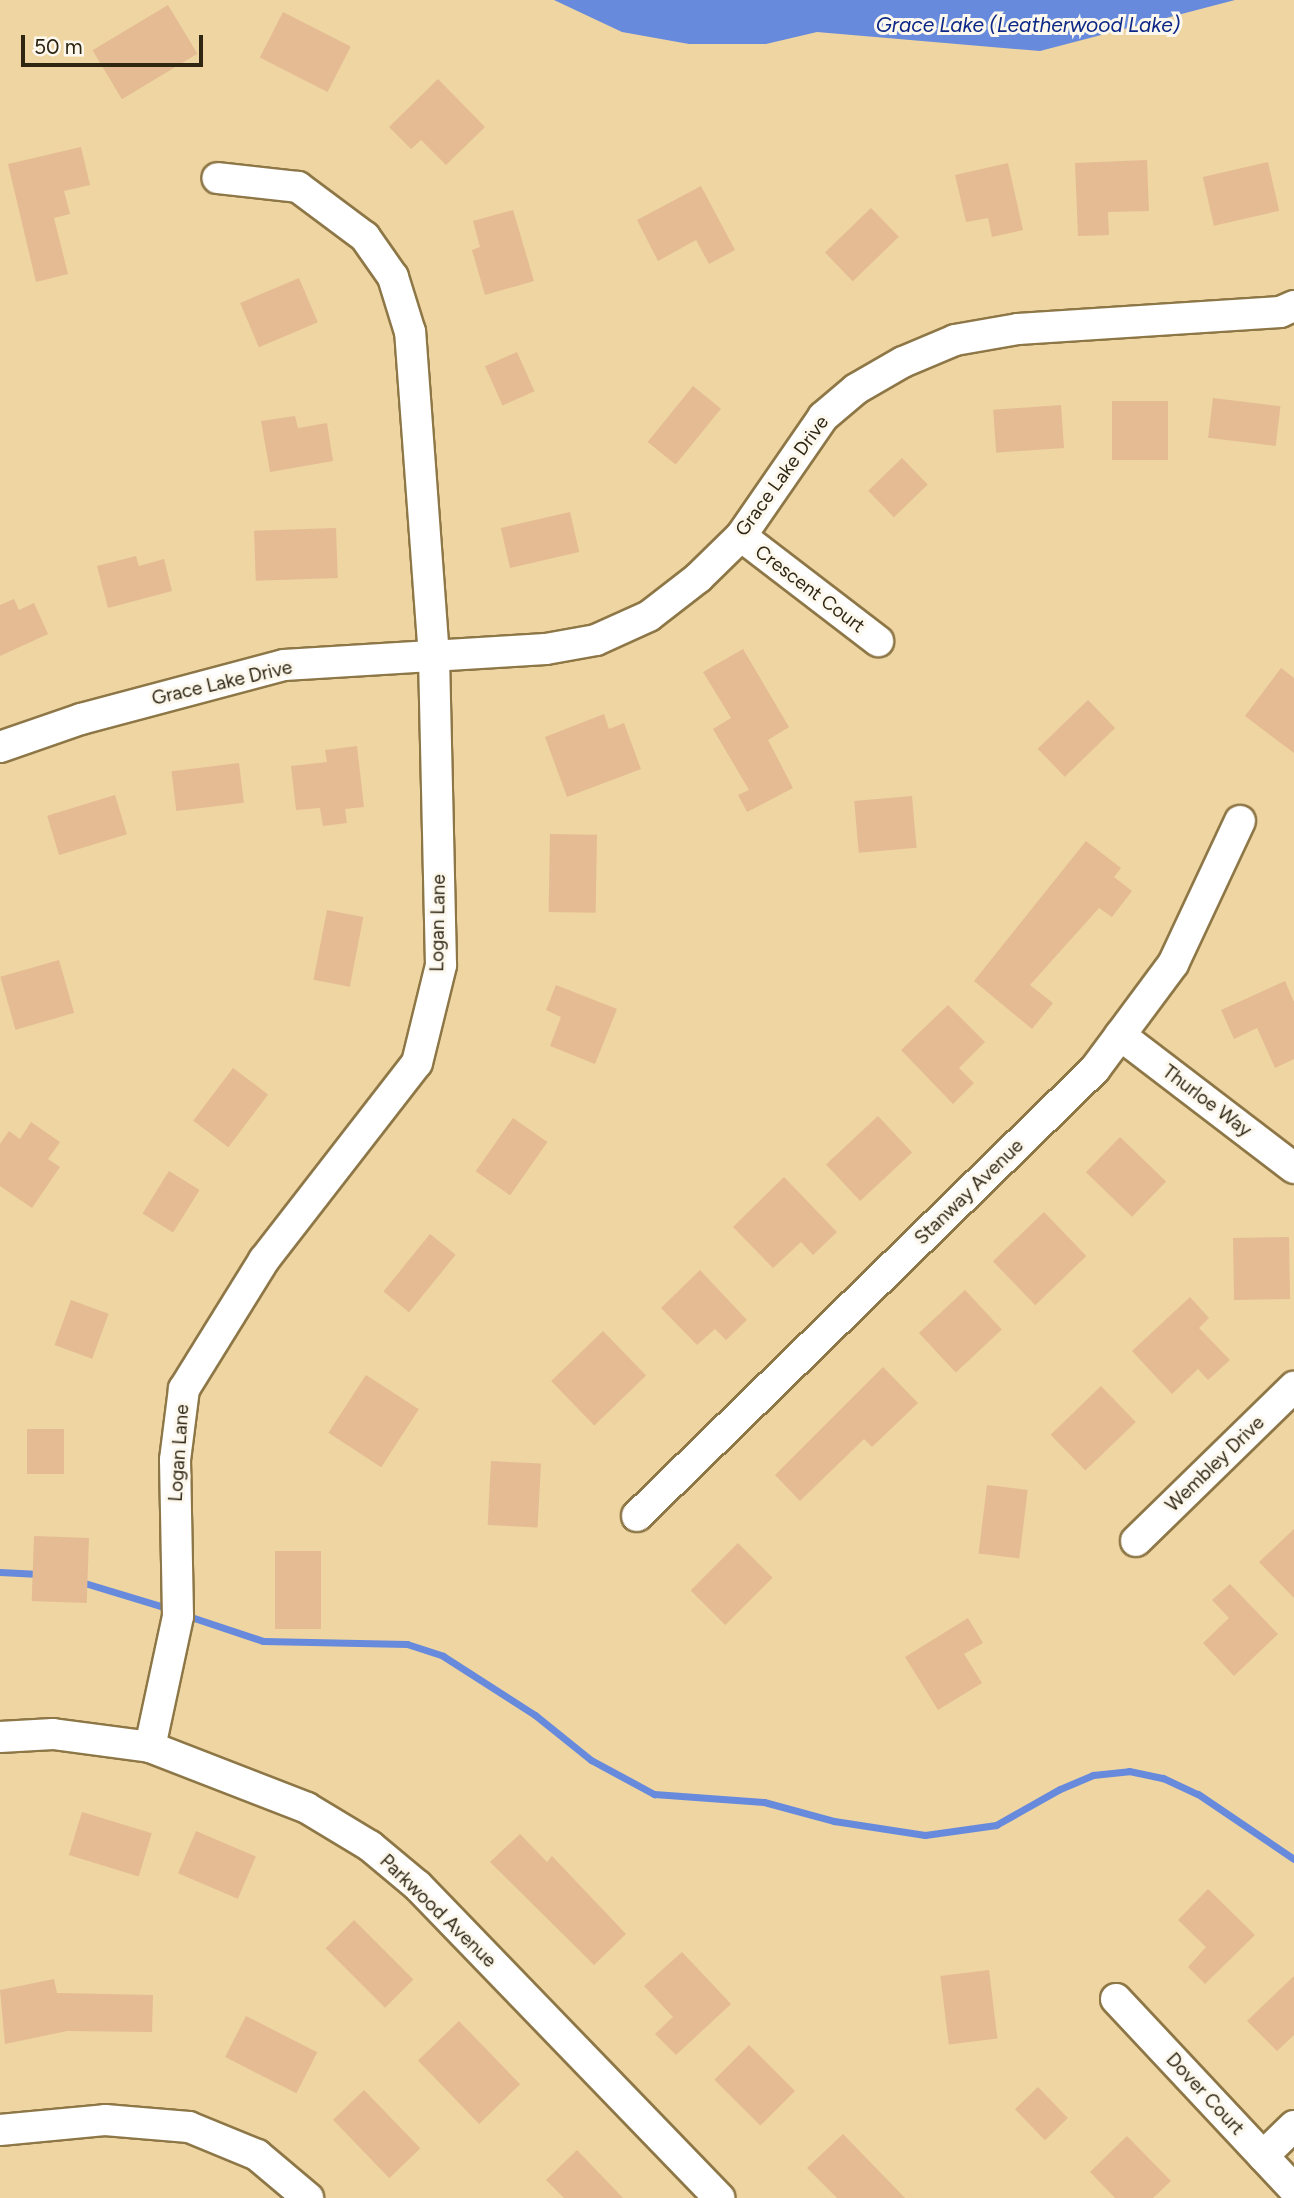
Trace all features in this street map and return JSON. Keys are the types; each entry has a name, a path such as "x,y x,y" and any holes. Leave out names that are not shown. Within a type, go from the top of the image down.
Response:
{"street":[{"name":"Logan Lane","path":"150,1747 178,1616 175,1460 184,1389 264,1260 417,1063 441,965 434,657 410,332 393,277 365,237 298,187 217,178"},
{"name":"Grace Lake Drive","path":"0,747 80,719 284,665 546,649 596,640 649,616 741,536 823,417 856,389 955,340 1018,329 1280,312 1294,306"},
{"name":"Crescent Court","path":"741,536 878,641"},
{"name":"Stanway Avenue","path":"637,1516 1095,1069 1173,964 1240,821"},
{"name":"Thurloe Way","path":"1120,1035 1294,1167"},
{"name":"Wembley Drive","path":"1136,1541 1294,1387"},
{"name":"Parkwood Avenue","path":"0,1737 53,1734 150,1747 307,1808 370,1846 418,1886 719,2198"},
{"name":"Dover Court","path":"1116,2000 1294,2189"},
{"path":"0,2130 104,2120 189,2127 257,2155 308,2198"},
{"path":"1263,2156 1294,2126"}],"water":[{"name":"Grace Lake (Leatherwood Lake)","path":"554,0 1235,0 1040,51 817,32 766,44 689,44 622,32"}],"building":[{"path":"168,5 197,54 122,99 93,50"},
{"path":"283,12 351,47 328,92 260,57"},
{"path":"438,79 485,127 446,165 421,140 411,149 389,127"},
{"path":"81,147 90,185 64,191 70,214 54,218 68,274 36,282 8,164"},
{"path":"1147,160 1149,211 1108,212 1109,235 1078,236 1075,163"},
{"path":"1268,162 1279,211 1214,226 1203,177"},
{"path":"1008,163 1023,230 992,237 988,218 966,222 955,175"},
{"path":"701,186 735,250 709,264 696,240 658,261 637,220"},
{"path":"871,208 899,237 853,281 825,252"},
{"path":"513,210 534,281 485,295 472,250 480,247 473,221"},
{"path":"299,278 318,322 259,347 240,303"},
{"path":"517,352 534,391 503,406 485,366"},
{"path":"693,386 721,409 676,465 648,442"},
{"path":"1213,398 1280,406 1276,446 1208,438"},
{"path":"1112,401 1168,401 1168,460 1112,460"},
{"path":"1061,405 1064,448 996,453 993,410"},
{"path":"295,416 298,428 327,423 333,461 270,472 261,421"},
{"path":"902,458 928,485 894,517 868,491"},
{"path":"570,512 579,552 510,568 501,528"},
{"path":"336,528 338,578 256,581 254,531"},
{"path":"136,556 139,566 164,559 172,591 108,608 97,566"},
{"path":"14,599 19,610 34,603 48,634 0,656 0,605"},
{"path":"743,649 789,727 768,740 793,788 747,812 738,795 749,790 713,729 731,718 703,672"},
{"path":"1281,668 1294,678 1294,753 1245,716"},
{"path":"1088,700 1115,728 1065,777 1038,749"},
{"path":"604,714 609,729 624,723 641,769 567,797 545,737"},
{"path":"357,746 364,807 345,809 347,823 323,826 320,808 296,810 291,766 327,762 325,750"},
{"path":"239,763 244,803 176,811 172,771"},
{"path":"115,795 127,834 59,855 47,816"},
{"path":"912,796 917,848 859,853 854,801"},
{"path":"550,834 597,835 596,913 549,912"},
{"path":"1086,841 1121,868 1114,877 1132,891 1112,917 1099,908 1030,985 1053,1003 1032,1029 974,981"},
{"path":"327,910 363,917 350,987 313,980"},
{"path":"59,960 74,1013 16,1030 0,977"},
{"path":"1285,981 1294,1002 1294,1059 1275,1068 1257,1028 1234,1039 1221,1010"},
{"path":"556,985 617,1009 595,1064 550,1046 561,1017 546,1010"},
{"path":"948,1005 985,1042 959,1068 974,1083 953,1104 901,1050"},
{"path":"233,1068 268,1094 228,1147 193,1121"},
{"path":"878,1116 912,1153 860,1201 826,1164"},
{"path":"513,1118 547,1142 510,1195 476,1171"},
{"path":"31,1122 60,1142 48,1159 60,1167 32,1208 0,1186 0,1144 9,1131 20,1139"},
{"path":"1120,1137 1166,1181 1132,1217 1086,1172"},
{"path":"169,1171 200,1190 173,1232 143,1213"},
{"path":"784,1177 837,1232 813,1255 801,1242 773,1268 733,1227"},
{"path":"1044,1212 1086,1256 1035,1305 993,1261"},
{"path":"430,1234 456,1255 409,1312 383,1292"},
{"path":"1289,1237 1290,1299 1234,1300 1233,1238"},
{"path":"700,1270 747,1320 726,1340 715,1329 697,1345 661,1308"},
{"path":"965,1290 1002,1329 956,1372 919,1333"},
{"path":"1190,1297 1209,1318 1199,1328 1230,1360 1208,1380 1198,1369 1172,1394 1132,1351"},
{"path":"71,1300 109,1314 92,1359 55,1345"},
{"path":"603,1331 646,1376 594,1426 551,1381"},
{"path":"883,1367 918,1403 872,1447 864,1439 800,1501 775,1475"},
{"path":"366,1375 419,1409 381,1467 328,1433"},
{"path":"1101,1386 1136,1422 1085,1471 1051,1435"},
{"path":"27,1429 64,1429 64,1474 27,1474"},
{"path":"491,1461 541,1464 538,1528 488,1525"},
{"path":"987,1485 1028,1490 1019,1558 979,1553"},
{"path":"1294,1529 1294,1598 1259,1562"},
{"path":"34,1536 89,1538 87,1603 32,1601"},
{"path":"738,1543 773,1578 725,1625 691,1590"},
{"path":"275,1551 321,1551 321,1629 275,1629"},
{"path":"1230,1584 1278,1634 1234,1676 1203,1643 1229,1618 1212,1600"},
{"path":"968,1618 983,1643 964,1654 982,1683 938,1710 905,1657"},
{"path":"82,1812 152,1833 139,1876 69,1855"},
{"path":"196,1831 256,1856 238,1899 178,1873"},
{"path":"520,1834 547,1862 552,1856 626,1934 594,1965 490,1862"},
{"path":"1208,1889 1255,1935 1205,1984 1188,1967 1206,1947 1178,1920"},
{"path":"354,1920 413,1979 385,2008 326,1948"},
{"path":"682,1952 731,2004 676,2055 655,2034 673,2017 644,1986"},
{"path":"989,1970 997,2038 949,2044 940,1976"},
{"path":"1294,1976 1294,2035 1277,2051 1247,2021"},
{"path":"54,1979 57,1993 153,1995 152,2032 67,2031 5,2044 0,1990"},
{"path":"246,2016 317,2052 296,2093 225,2057"},
{"path":"459,2021 520,2084 479,2124 418,2061"},
{"path":"749,2045 795,2091 760,2126 714,2080"},
{"path":"1038,2087 1068,2118 1045,2140 1015,2109"},
{"path":"364,2090 420,2148 389,2178 333,2120"},
{"path":"843,2134 905,2198 837,2198 807,2168"},
{"path":"1127,2136 1171,2181 1153,2198 1115,2198 1090,2172"},
{"path":"577,2150 623,2198 564,2198 546,2180"}],"waterway":[{"path":"0,1572 39,1574"},
{"path":"78,1581 171,1609"},
{"path":"185,1615 263,1641 407,1644 443,1656 535,1715 591,1760 654,1794 764,1802 834,1821 925,1835 996,1825 1060,1789 1093,1775 1129,1771 1163,1778 1198,1794 1294,1859"}]}
